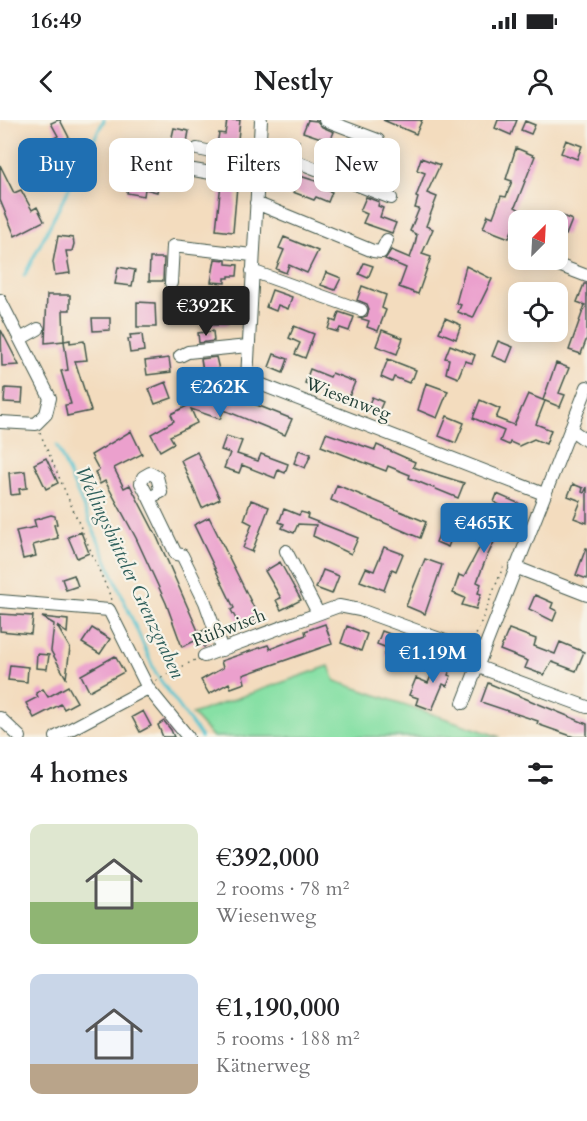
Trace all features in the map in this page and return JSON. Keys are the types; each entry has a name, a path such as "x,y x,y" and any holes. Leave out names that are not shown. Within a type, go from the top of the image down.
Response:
{"street":[{"path":"260,138 261,120"},
{"path":"326,120 373,138"},
{"path":"197,149 206,151"},
{"path":"302,164 391,198"},
{"path":"205,395 210,390 247,379 256,192"},
{"path":"256,203 373,251 381,252 387,240"},
{"path":"171,283 173,246 252,255"},
{"path":"568,269 587,276"},
{"path":"252,274 341,308"},
{"path":"252,274 361,310"},
{"path":"179,298 250,300"},
{"path":"0,300 50,398 46,414 36,424 0,422"},
{"path":"20,339 38,329"},
{"path":"180,356 188,352 248,346"},
{"name":"Wiesenweg","path":"247,379 544,494"},
{"path":"463,703 480,654 587,387"},
{"path":"570,429 587,441"},
{"path":"149,498 176,554 182,555 205,602 222,650"},
{"path":"286,551 318,613"},
{"path":"515,567 587,595"},
{"path":"0,600 109,610 152,684 188,737"},
{"name":"Rüßwisch","path":"204,656 339,606 360,609 480,654"},
{"path":"476,666 587,707"},
{"path":"56,737 152,684"},
{"path":"0,717 20,737"}],"path":[{"path":"36,424 112,599 109,610"},
{"name":"Rüßwisch","path":"152,684 170,672 204,656"}],"green space":[{"path":"329,666 335,681 500,737 213,737 192,714"}],"building":[{"path":"60,120 69,138 54,138 58,136 51,123"},
{"path":"227,120 240,120 238,138 218,138 219,133 225,134"},
{"path":"308,120 317,121 322,127 334,132 331,138 321,138 303,132"},
{"path":"383,120 422,120 416,134"},
{"path":"498,120 517,120 511,135 495,128"},
{"path":"525,121 535,125 531,134 521,130"},
{"path":"174,128 189,131 188,138 172,138"},
{"path":"566,140 582,146 577,159 561,153"},
{"path":"516,148 535,156 515,207 520,210 508,210 508,238 483,228 488,215 493,217 501,196 506,197 512,181 506,179"},
{"path":"421,158 440,165 427,193 437,197 426,226 433,229 422,254 431,257 418,294 399,287 406,268 385,259 391,250 410,258 415,244 417,235 410,231 419,209 415,208 418,198 416,197 425,173 417,170"},
{"path":"0,165 14,193 22,192 32,210 37,207 44,221 15,236 0,200"},
{"path":"302,177 314,180 314,192 332,192 328,202 316,197 314,200 293,192 302,192"},
{"path":"127,192 145,192 144,196"},
{"path":"220,192 236,192 233,232 216,230"},
{"path":"366,197 379,202 378,206 383,208 380,217 396,223 392,233 363,223 367,214 360,211"},
{"path":"568,218 572,220 568,230"},
{"path":"58,236 73,238 74,244 72,251 66,251 70,273 55,275 53,262"},
{"path":"284,237 318,251 307,273 289,265 286,273 276,269 284,250 279,248"},
{"path":"150,258 164,258 163,281 149,281"},
{"path":"215,259 226,260 226,264 238,265 237,276 225,278 225,283 211,282"},
{"path":"364,263 373,266 368,278 359,274"},
{"path":"466,266 492,279 473,318 458,312 461,305 456,303"},
{"path":"118,267 135,270 132,286 115,284"},
{"path":"326,272 341,278 335,290 321,285"},
{"path":"584,284 587,284 587,338 581,354 569,350 585,305 577,302"},
{"path":"362,286 386,295 382,308 386,310 378,331 367,327 369,321 359,318 367,316 369,309 367,304 357,300"},
{"path":"272,290 292,297 288,309 278,305 276,311 266,307"},
{"path":"47,295 70,295 70,310 63,310 64,341 45,343"},
{"path":"137,302 155,303 156,327 137,327"},
{"path":"207,307 226,308 228,325 209,325"},
{"path":"339,312 354,317 349,331 340,328 338,332 328,329 331,320 336,322"},
{"path":"92,318 110,318 110,330 93,331"},
{"path":"445,318 461,325 456,339 439,332"},
{"path":"294,326 314,334 305,358 295,354 300,343 289,338"},
{"path":"1,330 19,365 2,366"},
{"path":"382,330 403,338 397,354 376,346"},
{"path":"213,331 214,341 199,343 198,333"},
{"path":"142,334 144,351 130,353 128,339 131,339 130,335"},
{"path":"70,340 70,343 84,341 87,360 75,361 91,411 67,416 65,405 71,404 61,371 68,370 64,341"},
{"path":"498,341 513,347 507,362 492,356"},
{"path":"450,345 475,355 472,363 465,361 458,378 446,373 449,359 445,358"},
{"path":"274,354 288,359 283,373 269,367"},
{"path":"216,357 221,378 187,389 183,377 203,371 201,359"},
{"path":"169,358 171,372 147,375 145,361"},
{"path":"388,359 416,370 409,383 394,377 392,382 381,377"},
{"path":"556,363 569,368 559,393 565,395 560,407 543,400"},
{"path":"310,369 330,377 332,373 355,382 348,399 305,383"},
{"path":"166,382 172,398 155,404 149,389"},
{"path":"426,383 448,391 437,418 418,410"},
{"path":"5,388 23,389 22,403 4,402"},
{"path":"229,394 292,419 285,435 224,410 220,419 191,409 197,423 170,436 174,443 160,451 151,434 174,421 171,414 199,400 207,403 214,397 226,402"},
{"path":"528,394 545,401 536,424 551,430 546,444 534,439 519,446 510,442 509,445 500,441 504,431 473,418 480,400 500,409 496,418 514,425"},
{"path":"372,397 383,402 379,411 368,406"},
{"path":"447,416 464,423 456,443 439,436"},
{"path":"131,431 142,454 114,468 124,488 130,485 157,537 199,633 206,629 210,640 204,647 199,639 182,647 166,603 136,538 105,481 100,484 95,472 99,470 91,455"},
{"path":"326,433 375,450 377,445 415,462 413,467 464,483 458,498 409,478 410,475 388,466 386,471 321,446"},
{"path":"226,436 242,441 237,454 258,461 261,454 288,464 285,473 278,470 275,478 242,465 239,473 224,468 230,453 221,450"},
{"path":"299,450 311,454 305,468 294,463"},
{"path":"197,452 220,499 202,508 181,460"},
{"path":"46,458 58,483 46,489 34,464"},
{"path":"25,471 27,488 19,489 20,494 11,495 9,473"},
{"path":"573,484 583,488 584,493 587,487 587,523 574,518 581,501 568,496"},
{"path":"337,485 426,522 420,538 331,500"},
{"path":"497,494 520,504 516,514 511,512 508,516 499,539 496,538 485,561 477,582 481,584 478,593 481,594 476,609 462,605 465,598 453,593 459,575 464,577 494,520 500,505 494,502"},
{"path":"251,500 269,507 252,552 243,548 252,524 244,520"},
{"path":"284,509 299,515 301,512 308,514 307,518 358,538 351,554 313,536 316,525 298,524 294,533 282,528 284,524 279,522"},
{"path":"55,516 57,524 54,525 58,538 33,545 36,556 23,559 16,531 36,527 34,520"},
{"path":"209,517 259,618 241,628 231,610 234,608 194,525"},
{"path":"442,527 454,532 448,547 436,542"},
{"path":"81,532 89,553 77,558 68,537"},
{"path":"384,547 403,554 396,571 392,569 384,590 360,581 366,568 374,571"},
{"path":"587,548 587,579 576,575"},
{"path":"425,559 442,565 425,614 406,606"},
{"path":"280,562 301,600 281,610 276,600 281,598 265,571"},
{"path":"323,570 339,576 332,594 316,588"},
{"path":"74,575 78,586 66,590 62,579"},
{"path":"535,595 553,603 551,608 557,611 553,621 529,609"},
{"path":"0,614 33,616 31,634 0,631"},
{"path":"42,617 68,620 67,633 57,626 70,648 66,678 51,651 54,624"},
{"path":"325,624 332,644 243,675 245,683 231,688 229,683 209,694 201,680 223,668 221,661 268,645 270,649 306,635 305,631"},
{"path":"347,626 367,634 361,651 341,643"},
{"path":"92,628 110,639 100,654 82,643"},
{"path":"509,629 536,639 534,646 555,654 560,642 584,652 576,671 552,662 544,675 525,668 528,661 500,650"},
{"path":"382,631 403,639 401,645 412,649 408,660 384,655 387,648 377,644"},
{"path":"37,654 49,655 47,669 36,668"},
{"path":"440,654 454,660 448,675 451,676 447,686 443,684 432,710 416,704 418,698 409,695 416,678 428,683"},
{"path":"115,656 124,672 89,691 81,675"},
{"path":"10,665 28,667 27,682 8,680"},
{"path":"488,683 587,724 587,737 574,737 537,724 538,721 481,702"},
{"path":"68,686 77,702 64,709 61,704 34,718 26,703 38,697 36,693 43,689 48,697"},
{"path":"143,711 151,726 140,732 132,717"},
{"path":"164,721 174,737 163,737 158,725"}],"waterway":[{"path":"24,276 104,120"},
{"name":"Wellingsbütteler Grenzgraben","path":"57,446 156,674 201,737"}]}
